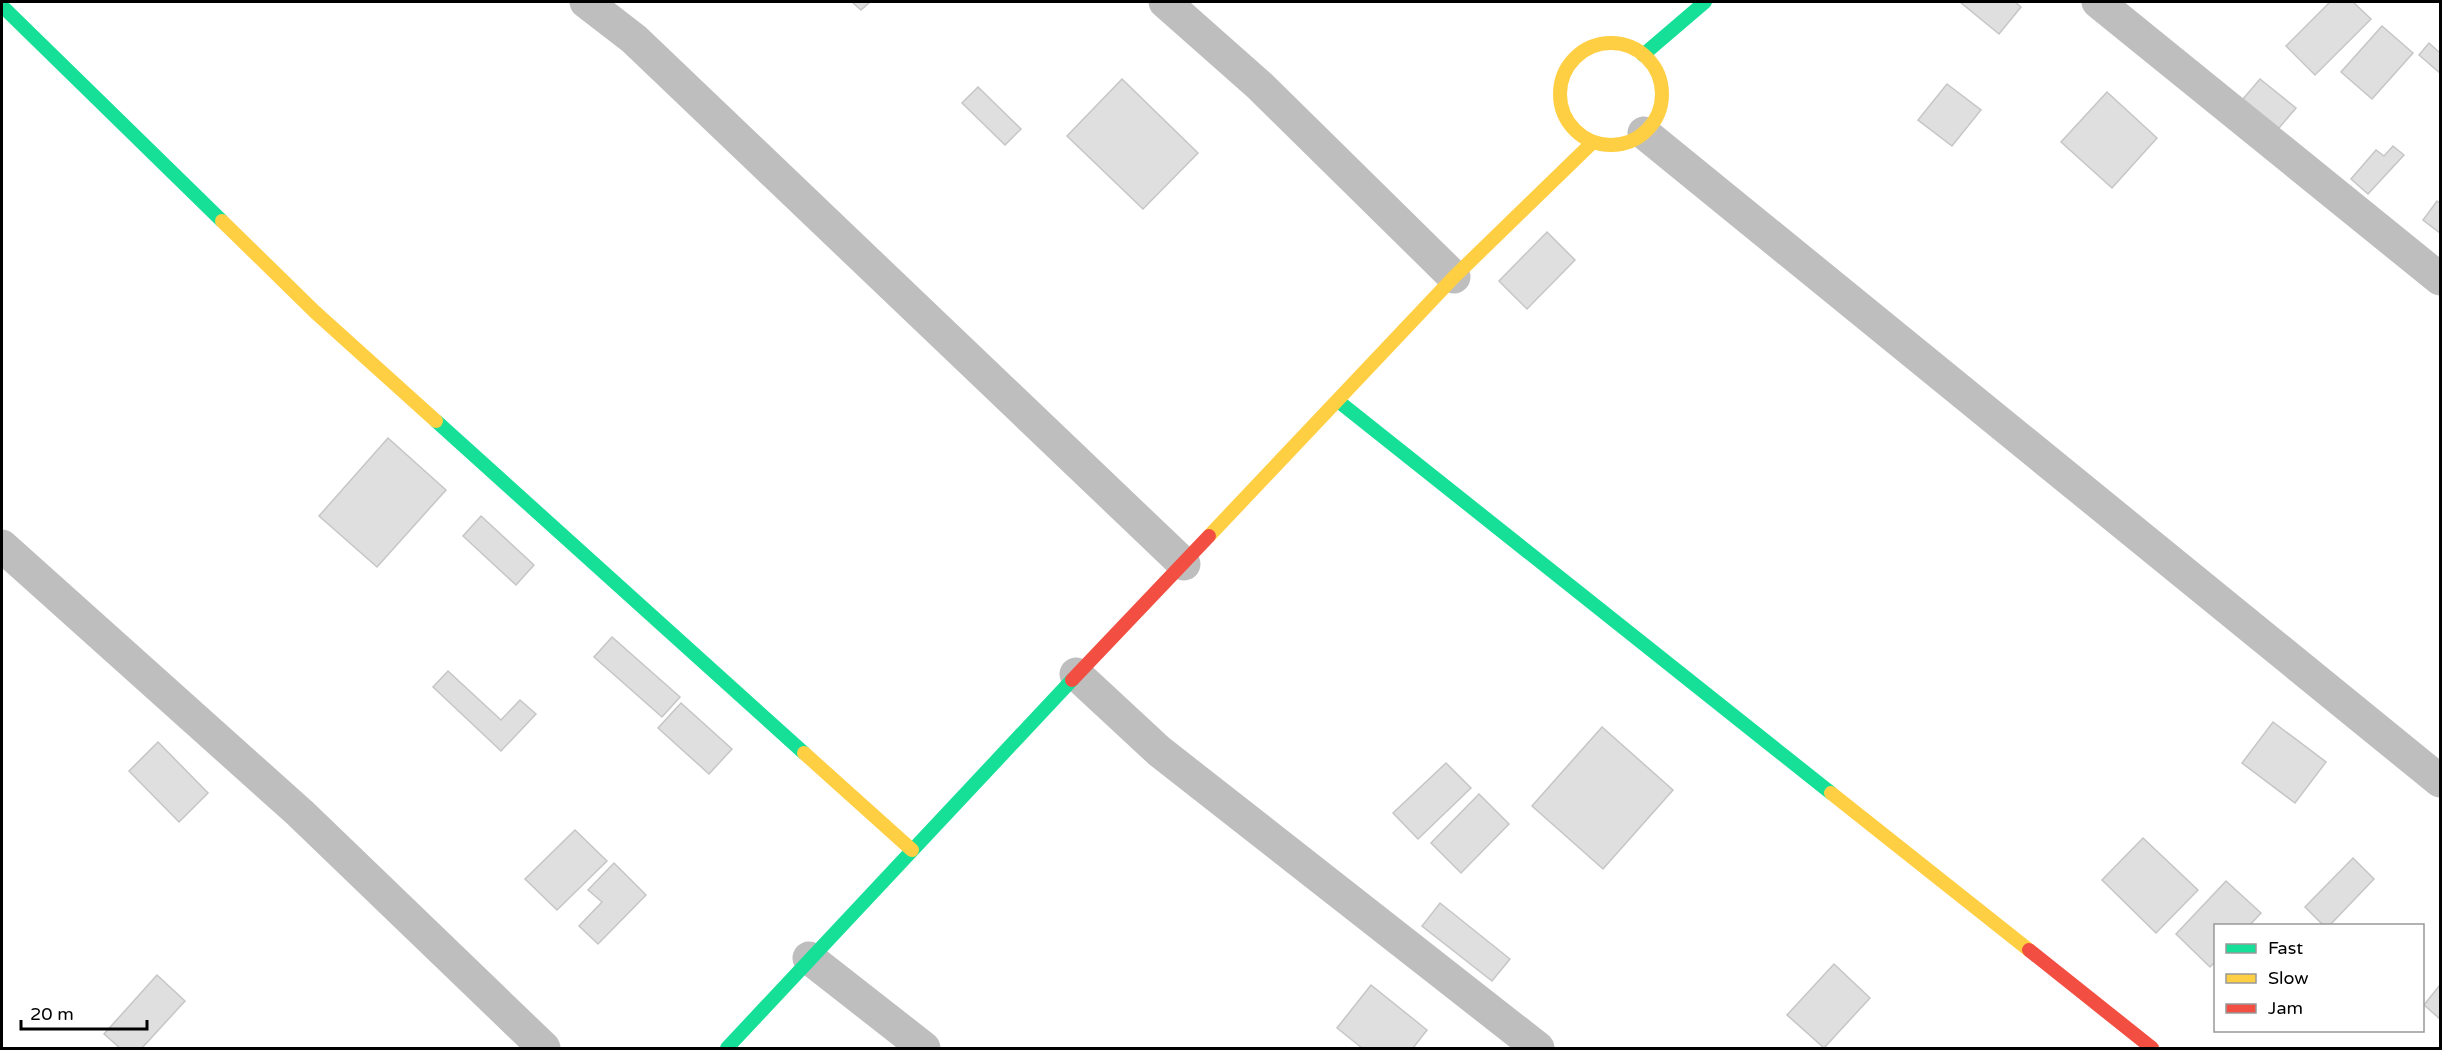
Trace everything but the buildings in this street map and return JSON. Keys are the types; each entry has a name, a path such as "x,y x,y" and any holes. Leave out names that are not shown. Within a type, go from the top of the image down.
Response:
{"street":[{"path":"586,2 634,39 1184,564"},
{"path":"1165,2 1260,86 1454,277"},
{"path":"1643,55 1705,2"},
{"path":"2098,2 2440,279"},
{"path":"2,6 315,312 912,850"},
{"path":"1610,43 1628,46 1643,55 1655,69 1661,103 1655,120 1644,133 1629,142 1611,146 1593,142 1578,134 1567,120 1561,104 1561,85 1566,69 1578,55 1593,46 1610,43"},
{"path":"1644,133 2440,781"},
{"path":"727,1048 1076,674 1184,564 1454,277 1593,142"},
{"path":"1338,401 2152,1048"},
{"path":"2,546 300,813 543,1048"},
{"path":"1076,674 1159,751 1538,1048"},
{"path":"809,958 924,1048"}],"traffic: fast":[{"path":"1643,55 1705,2"},
{"path":"2,6 222,221"},
{"path":"1338,401 1831,793"},
{"path":"436,421 804,753"},
{"path":"727,1048 1072,680"}],"traffic: slow":[{"path":"1611,43 1630,47 1647,58 1658,75 1662,94 1658,113 1647,130 1630,141 1611,145 1592,141 1575,130 1564,113 1560,94 1564,75 1575,58 1592,47 1611,43"},
{"path":"1209,536 1454,277 1593,142"},
{"path":"222,221 315,312 436,421"},
{"path":"804,753 912,850"},
{"path":"1831,793 2029,950"}],"traffic: jam":[{"path":"1072,680 1209,536"},
{"path":"2029,950 2152,1048"}]}
